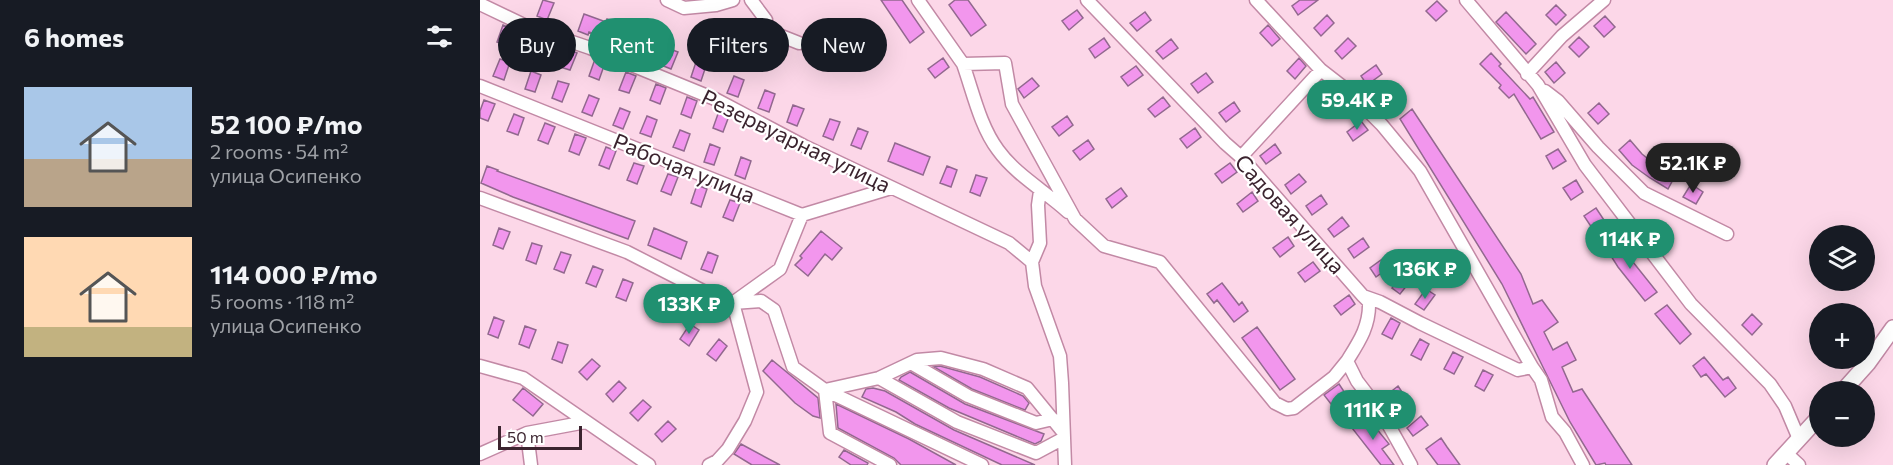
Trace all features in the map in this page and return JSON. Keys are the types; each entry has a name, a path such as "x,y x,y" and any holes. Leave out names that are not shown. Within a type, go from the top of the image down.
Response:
{"main road":[{"path":"1852,381 1893,328"},
{"path":"1775,465 1809,429"}],"street":[{"path":"667,0 684,8 716,5 733,0"},
{"path":"751,0 766,20 766,30 799,43"},
{"path":"918,0 963,64 985,128 998,150 1040,191 1104,246 1160,262 1275,403 1287,409 1294,408 1334,377 1347,361 1364,332 1370,315 1369,302 1363,296"},
{"name":"Садовая улица","path":"1087,0 1240,157 1363,296 1380,302 1518,370 1532,367"},
{"path":"1256,0 1321,70 1348,91 1382,125 1420,171 1541,380 1551,417 1565,432 1581,462"},
{"path":"1466,0 1527,74 1558,101 1598,147 1644,193 1727,234"},
{"path":"1527,74 1562,36 1604,0"},
{"name":"Резервуарная улица","path":"480,4 528,27 591,48 715,99 804,146 1009,243 1032,262"},
{"path":"963,64 1005,63 1012,104 1075,219"},
{"path":"1240,157 1321,70"},
{"path":"1538,85 1585,165 1691,304 1770,384 1785,405 1799,440"},
{"name":"Рабочая улица","path":"480,86 802,215"},
{"path":"733,303 780,269 802,215 891,188"},
{"path":"1040,191 1038,206 1040,243 1032,262 1035,286 1060,356 1065,465"},
{"path":"480,198 627,252 707,293 733,303 760,301 774,310 793,367 825,390 982,465"},
{"path":"718,464 745,421 758,392 733,303"},
{"path":"825,390 879,378 917,360 941,358 983,369 1027,388 1063,435"},
{"path":"1347,361 1357,381 1383,415 1411,465"},
{"path":"911,363 968,396 1036,423 1053,419"},
{"path":"480,366 523,378 649,465"},
{"path":"879,378 957,422 1036,453 1063,435"},
{"path":"825,390 830,433 890,465"},
{"path":"482,452 527,433 586,422"},
{"path":"527,433 531,465"},
{"path":"1786,453 1799,465"}],"building":[{"path":"543,0 554,3 548,18 537,16"},
{"path":"881,0 902,0 924,32 910,43"},
{"path":"955,0 968,0 986,25 971,36 949,5"},
{"path":"1300,0 1318,0 1298,15 1292,6"},
{"path":"1437,1 1447,11 1436,21 1426,11"},
{"path":"1556,5 1566,15 1556,25 1546,15"},
{"path":"1077,10 1083,18 1069,30 1062,21"},
{"path":"1145,12 1151,20 1137,31 1130,23"},
{"path":"1506,12 1536,44 1526,54 1496,22"},
{"path":"584,14 595,18 588,18 588,35 578,31"},
{"path":"1327,15 1334,23 1321,36 1314,28"},
{"path":"1605,16 1615,27 1604,37 1594,26"},
{"path":"1268,25 1280,39 1272,46 1260,33"},
{"path":"1579,37 1589,47 1579,57 1569,47"},
{"path":"1104,38 1110,47 1095,58 1089,49"},
{"path":"1348,38 1356,46 1342,59 1335,51"},
{"path":"1171,39 1178,48 1163,59 1156,51"},
{"path":"1491,53 1501,64 1499,66 1530,99 1533,97 1554,132 1541,139 1514,94 1509,98 1499,88 1501,85 1480,64"},
{"path":"943,58 949,67 935,78 928,69"},
{"path":"1299,58 1306,66 1295,79 1287,71"},
{"path":"1556,62 1565,73 1554,83 1545,72"},
{"path":"498,64 498,72 507,72 504,80 493,76"},
{"path":"1376,65 1382,74 1367,85 1361,76"},
{"path":"1136,66 1143,75 1128,86 1121,77"},
{"path":"531,72 541,75 535,92 525,89"},
{"path":"590,72 602,72 599,80 589,76"},
{"path":"626,72 636,76 629,93 619,90"},
{"path":"693,72 704,72 701,81 691,77"},
{"path":"1206,73 1213,82 1198,93 1191,84"},
{"path":"734,76 744,80 738,97 727,93"},
{"path":"1032,78 1039,86 1024,98 1018,89"},
{"path":"558,81 569,84 562,102 552,98"},
{"path":"656,84 666,88 660,104 650,100"},
{"path":"1328,89 1335,98 1320,109 1313,100"},
{"path":"765,90 775,94 769,112 758,108"},
{"path":"589,95 599,99 592,116 582,112"},
{"path":"687,97 697,101 691,118 681,114"},
{"path":"1163,97 1170,106 1155,117 1148,109"},
{"path":"484,100 495,104 488,121 480,118"},
{"path":"1234,102 1240,111 1226,122 1219,113"},
{"path":"1599,103 1609,114 1598,124 1588,113"},
{"path":"793,105 804,109 797,126 787,122"},
{"path":"620,108 630,112 623,129 613,125"},
{"path":"1412,109 1521,274 1533,304 1542,300 1558,322 1544,332 1553,350 1567,342 1576,360 1562,367 1573,392 1582,389 1632,465 1606,465 1605,463 1596,465 1570,422 1502,284 1400,119"},
{"path":"719,111 729,116 723,132 713,128"},
{"path":"514,114 524,118 518,135 507,131"},
{"path":"647,116 657,120 651,137 640,133"},
{"path":"1067,116 1073,125 1059,136 1052,127"},
{"path":"830,119 840,122 833,140 823,136"},
{"path":"1361,121 1368,130 1353,141 1347,132"},
{"path":"545,123 555,127 548,144 538,140"},
{"path":"858,128 868,132 861,149 851,145"},
{"path":"1195,128 1201,137 1187,148 1180,139"},
{"path":"680,130 690,134 684,151 673,147"},
{"path":"575,134 586,138 579,155 569,151"},
{"path":"1088,140 1094,149 1080,160 1073,151"},
{"path":"1630,140 1657,166 1675,176 1668,189 1632,165 1619,150"},
{"path":"895,143 930,157 923,175 888,161"},
{"path":"710,144 720,148 714,165 704,162"},
{"path":"1275,144 1281,153 1266,164 1260,156"},
{"path":"606,147 616,151 609,169 599,165"},
{"path":"1558,149 1566,161 1553,169 1546,156"},
{"path":"741,157 751,161 745,179 735,175"},
{"path":"634,163 644,166 637,184 627,180"},
{"path":"1230,163 1237,172 1222,183 1215,174"},
{"path":"487,166 635,221 628,239 481,183"},
{"path":"947,166 957,170 951,187 940,183"},
{"path":"668,174 678,177 671,195 661,191"},
{"path":"1299,174 1306,182 1291,194 1285,185"},
{"path":"976,175 987,178 980,196 970,192"},
{"path":"1576,180 1583,192 1571,200 1563,188"},
{"path":"1691,184 1703,192 1696,204 1683,197"},
{"path":"697,185 707,189 701,207 691,203"},
{"path":"1121,188 1127,196 1112,208 1106,199"},
{"path":"1252,192 1258,201 1243,212 1237,204"},
{"path":"1321,195 1327,204 1312,215 1306,206"},
{"path":"730,200 740,203 733,221 723,217"},
{"path":"1596,208 1604,220 1592,228 1584,216"},
{"path":"1342,217 1349,226 1334,237 1328,229"},
{"path":"499,228 510,232 503,249 493,245"},
{"path":"654,228 687,242 681,259 648,245"},
{"path":"821,231 842,248 832,260 825,254 808,276 795,265"},
{"path":"1288,237 1294,246 1280,257 1273,248"},
{"path":"1363,238 1369,247 1354,258 1348,249"},
{"path":"1617,238 1657,292 1645,301 1604,245"},
{"path":"532,243 542,246 536,264 526,260"},
{"path":"561,252 571,255 564,273 554,269"},
{"path":"708,252 718,256 712,273 701,269"},
{"path":"1385,257 1391,266 1376,277 1370,268"},
{"path":"1313,262 1320,271 1305,282 1298,273"},
{"path":"593,266 603,270 596,287 586,283"},
{"path":"1403,273 1412,279 1400,294 1392,288"},
{"path":"623,279 633,283 626,301 616,297"},
{"path":"1222,283 1239,305 1242,302 1248,311 1234,322 1217,300 1214,303 1207,294"},
{"path":"1426,289 1435,295 1424,310 1415,304"},
{"path":"653,292 663,295 657,313 646,309"},
{"path":"1349,295 1355,304 1341,315 1334,306"},
{"path":"1667,305 1691,334 1680,344 1655,314"},
{"path":"1752,314 1762,324 1752,335 1742,325"},
{"path":"494,317 504,321 498,338 488,334"},
{"path":"1391,318 1400,323 1392,339 1382,334"},
{"path":"690,324 699,330 689,346 680,339"},
{"path":"525,326 536,330 529,348 519,344"},
{"path":"1257,327 1295,379 1280,390 1242,338"},
{"path":"719,339 727,346 716,361 707,354"},
{"path":"1420,339 1429,344 1421,360 1411,355"},
{"path":"558,342 568,345 562,363 552,359"},
{"path":"1453,352 1463,357 1454,374 1444,369"},
{"path":"1704,357 1723,380 1728,377 1736,388 1725,397 1706,374 1701,377 1693,366"},
{"path":"592,359 600,366 587,380 579,372"},
{"path":"772,360 818,398 820,418 813,416 795,403 763,371"},
{"path":"940,366 980,377 1023,396 1029,403 1025,410 972,389 934,367"},
{"path":"1483,370 1493,375 1484,391 1475,386"},
{"path":"910,372 965,404 1044,434 1041,441 1035,444 949,408 899,380"},
{"path":"619,381 626,388 613,402 606,394"},
{"path":"1339,384 1345,393 1331,404 1324,395"},
{"path":"1398,386 1404,395 1390,406 1383,398"},
{"path":"523,388 543,404 533,416 513,400"},
{"path":"866,389 885,391 954,430 1035,465 1002,465 915,424 896,412 862,397"},
{"path":"643,400 651,407 638,421 630,413"},
{"path":"836,404 909,439 956,465 901,465 894,458 838,428"},
{"path":"1421,416 1428,425 1413,436 1407,428"},
{"path":"1367,417 1389,444 1382,449 1394,465 1381,465 1352,428"},
{"path":"668,421 676,429 662,442 655,434"},
{"path":"1441,438 1460,465 1438,465 1426,449"},
{"path":"741,444 780,465 752,465 734,454"},
{"path":"844,450 868,463 867,465 851,465 839,457"}]}
